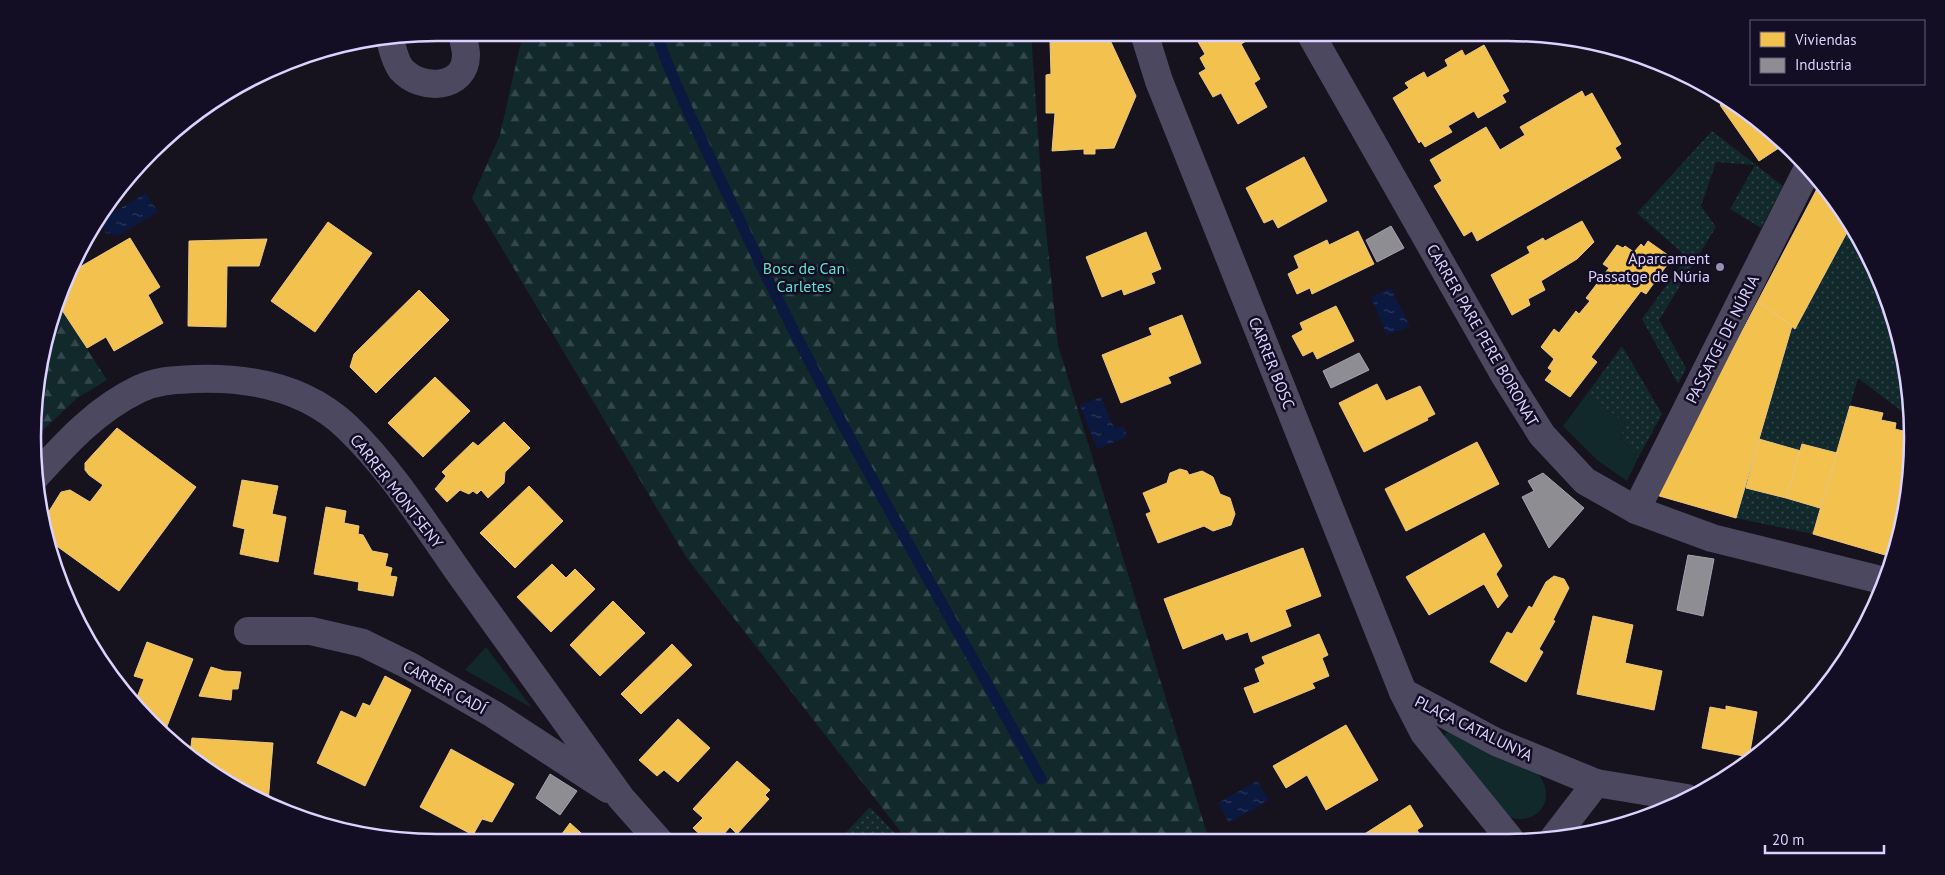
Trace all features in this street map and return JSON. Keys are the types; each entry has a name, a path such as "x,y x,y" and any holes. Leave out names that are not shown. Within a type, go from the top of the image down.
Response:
{"street":[{"path":"392,44 402,69 428,85 452,80 462,70 466,56 464,41"},
{"name":"CARRER BOSC","path":"1147,41 1159,81 1402,692"},
{"name":"CARRER PARE PERE BORONAT","path":"1315,41 1505,376 1542,435 1585,481 1636,510 1712,538 1878,579"},
{"name":"PASSATGE DE NÚRIA","path":"1636,510 1804,175"},
{"name":"CARRER MONTSENY","path":"43,469 82,427 101,411 140,388 161,381 217,378 262,382 311,400 347,427 390,478 621,798 653,834"},
{"name":"CARRER CADÍ","path":"248,631 311,631 363,644 410,666 493,714 621,798"},
{"name":"PLAÇA CATALUNYA","path":"1402,692 1496,742 1596,783 1676,796"},
{"name":"PLAÇA CATALUNYA","path":"1402,692 1424,733 1506,834"},
{"path":"1560,830 1596,783"}],"green space":[{"name":"Bosc de Can Carletes","path":"521,41 1032,41 1042,192 1058,345 1207,834 903,834 686,557 472,198 500,135"},
{"path":"1712,131 1783,186 1761,228 1730,209 1755,165 1716,162 1701,206 1716,227 1659,320 1686,368 1678,384 1642,319 1687,257 1637,213"},
{"path":"1847,233 1863,262 1883,310 1896,360 1903,412 1858,378 1813,534 1736,518 1792,326 1795,329"},
{"path":"62,310 107,380 77,398 41,432 49,360"},
{"path":"1622,346 1662,414 1638,458 1621,438 1625,423 1587,394"},
{"path":"1587,394 1625,423 1621,438 1638,458 1627,481 1597,460 1563,426"},
{"path":"486,647 532,708 465,670"},
{"path":"1450,732 1536,772 1543,781 1546,790 1546,799 1543,807 1530,817 1520,819 1509,817 1444,738 1446,733"},
{"path":"870,807 895,834 845,834"}],"water":[{"path":"146,193 158,212 119,235 105,233 104,226 110,214"},
{"path":"1391,288 1410,327 1387,335 1371,297"},
{"path":"1101,397 1114,428 1124,426 1127,437 1097,449 1080,405"},
{"path":"1257,781 1269,800 1229,823 1218,803"}],"building: Viviendas":[{"path":"1050,41 1110,41 1136,96 1114,148 1095,149 1095,154 1084,154 1084,149 1052,151 1055,113 1046,113 1046,75 1051,74"},
{"path":"1198,41 1246,41 1241,44 1260,79 1254,83 1267,107 1238,124 1221,93 1213,97 1199,73 1206,69 1200,58 1205,54"},
{"path":"1484,45 1509,91 1502,95 1506,102 1478,118 1474,111 1448,126 1452,132 1425,147 1421,141 1419,143 1393,98 1409,88 1405,83 1424,72 1427,78 1448,66 1445,60 1462,50 1465,56"},
{"path":"1582,91 1585,97 1592,93 1621,144 1615,148 1621,158 1477,241 1472,231 1464,236 1434,186 1442,181 1430,160 1486,127 1500,150 1525,135 1520,127"},
{"path":"1722,104 1749,123 1778,148 1759,161 1720,105"},
{"path":"1304,157 1327,201 1278,228 1273,219 1264,223 1246,188"},
{"path":"1817,190 1847,233 1795,329 1758,301"},
{"path":"1582,221 1594,242 1577,259 1541,281 1545,290 1528,299 1530,305 1512,315 1491,275 1530,253 1527,247 1543,238 1545,241"},
{"path":"328,222 372,253 315,332 271,301"},
{"path":"1358,231 1374,264 1312,294 1310,288 1297,294 1288,274 1299,268 1294,256 1327,240 1329,245"},
{"path":"1146,232 1161,269 1151,273 1155,283 1124,295 1122,289 1102,297 1086,257"},
{"path":"130,238 160,287 148,295 163,323 114,351 106,337 87,348 62,310 80,267"},
{"path":"267,239 259,266 227,266 226,327 188,326 189,241"},
{"path":"1648,241 1672,258 1646,294 1641,291 1591,357 1597,362 1570,397 1545,380 1552,371 1548,368 1554,359 1541,347 1554,329 1559,333 1576,311 1579,314 1590,301 1586,298 1609,268 1603,264 1617,245 1623,248 1625,246 1634,252 1641,244 1644,247"},
{"path":"419,290 449,320 376,393 350,367 354,354"},
{"path":"1758,301 1792,326 1736,518 1656,495"},
{"path":"1336,306 1354,341 1317,359 1313,351 1303,356 1292,336 1303,330 1300,323"},
{"path":"1182,315 1201,363 1168,377 1171,383 1121,403 1102,355 1152,335 1149,328"},
{"path":"435,377 470,411 423,457 388,423"},
{"path":"1377,384 1386,401 1420,386 1435,414 1427,418 1428,420 1364,452 1339,403"},
{"path":"1850,406 1883,413 1881,420 1896,423 1895,429 1904,431 1904,438 1903,463 1896,515 1886,555 1813,534"},
{"path":"504,422 530,448 505,472 504,483 488,498 481,490 477,494 473,491 469,494 460,490 447,502 435,489 446,476 442,472 473,442 478,446"},
{"path":"117,428 196,487 119,591 57,546 55,540 49,512 61,492 70,490 90,502 103,485 89,475 85,470 85,463"},
{"path":"1759,439 1801,451 1786,498 1746,488"},
{"path":"1477,442 1499,484 1406,531 1385,489"},
{"path":"1802,444 1837,453 1820,508 1786,498"},
{"path":"1180,469 1187,471 1189,475 1202,471 1213,477 1220,494 1230,498 1235,514 1231,525 1213,531 1204,526 1158,543 1146,514 1151,512 1143,493 1167,483 1170,473"},
{"path":"242,480 278,486 272,514 286,517 278,562 240,554 245,529 233,526"},
{"path":"529,486 563,521 515,568 480,533"},
{"path":"326,507 346,511 344,523 359,526 358,534 363,535 372,551 388,554 385,566 392,568 390,576 397,577 393,596 358,590 359,582 314,574"},
{"path":"1484,533 1502,566 1496,574 1508,596 1498,608 1484,584 1429,615 1406,577"},
{"path":"1303,548 1321,596 1285,610 1291,626 1251,642 1248,632 1226,640 1223,633 1183,649 1164,599"},
{"path":"552,564 566,578 575,569 595,589 551,632 517,597"},
{"path":"1554,576 1564,579 1569,588 1553,620 1555,621 1539,649 1543,652 1526,682 1490,662 1507,632 1512,634 1529,606 1532,608 1546,582"},
{"path":"613,601 645,633 600,676 570,645"},
{"path":"1593,616 1633,625 1625,663 1662,671 1654,710 1577,694"},
{"path":"1319,634 1328,655 1322,658 1329,676 1312,683 1315,688 1254,713 1244,688 1260,682 1255,669 1265,664 1262,657"},
{"path":"147,642 193,659 167,727 138,696 144,679 134,676"},
{"path":"672,644 692,665 641,714 621,694"},
{"path":"211,667 224,671 241,672 238,689 232,689 231,700 199,696"},
{"path":"385,676 411,690 365,786 317,763 341,711 356,718 363,703 370,706"},
{"path":"1726,706 1757,712 1750,751 1743,756 1702,748 1710,707 1726,710"},
{"path":"678,719 710,748 678,782 664,770 657,776 639,760"},
{"path":"1346,725 1378,780 1326,810 1307,775 1286,788 1273,766"},
{"path":"192,738 273,743 269,796 239,781 191,748"},
{"path":"451,749 514,784 492,822 482,819 474,834 420,807"},
{"path":"737,761 770,790 765,795 769,799 737,834 730,827 724,834 699,834 693,828 703,818 693,809"},
{"path":"1410,805 1423,826 1417,830 1420,834 1364,834"},
{"path":"570,823 582,834 562,834"}],"building: Industria":[{"path":"1391,226 1404,248 1377,262 1366,240"},
{"path":"1359,353 1369,370 1331,388 1323,371"},
{"path":"1543,473 1584,508 1549,548 1522,497 1534,491 1528,481"},
{"path":"1688,555 1714,559 1703,616 1677,610"},
{"path":"550,774 577,791 560,815 536,798"}],"waterway":[{"path":"659,41 692,120 768,279 842,424 1041,779"}],"place":[{"name":"Aparcament Passatge de Núria","path":"1720,267"}]}
